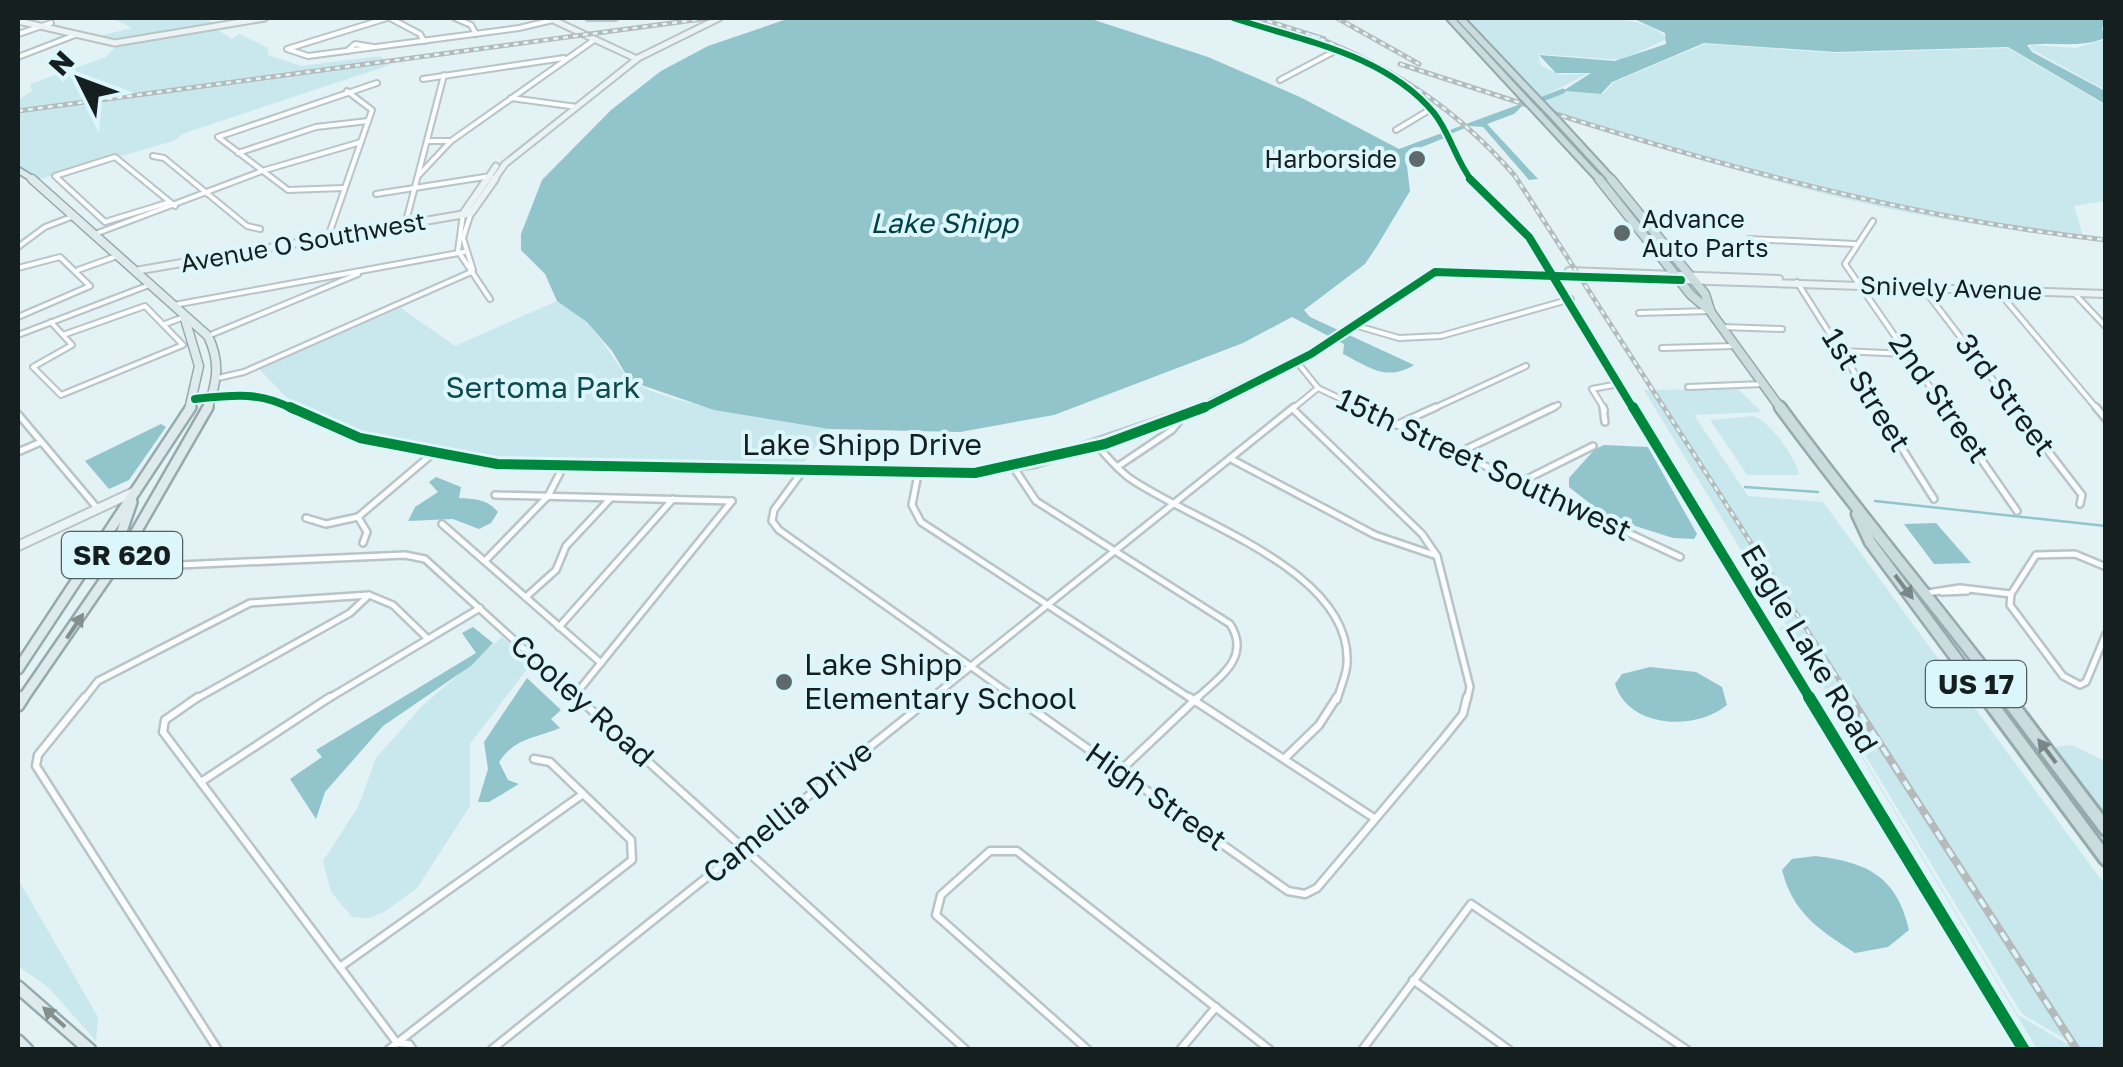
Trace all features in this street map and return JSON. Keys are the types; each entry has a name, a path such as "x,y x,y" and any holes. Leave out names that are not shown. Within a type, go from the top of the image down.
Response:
{"highway":[{"name":"US 17","path":"1450,18 1618,199 1710,311 1852,505 1889,542 2106,829"},
{"name":"US 17","path":"1460,18 1646,216 1693,277 1710,311"},
{"name":"US 17","path":"1852,505 1870,542 2106,859"}],"main road":[{"path":"18,170 42,185 208,336 216,352 218,378 213,397"},
{"path":"184,317 200,351 195,399"},
{"name":"SR 620","path":"18,705 128,546 191,443 213,397"},
{"name":"SR 620","path":"18,670 195,399"},
{"path":"128,546 122,534 134,495"},
{"path":"18,986 90,1050"},
{"path":"18,1040 28,1050"}],"street":[{"path":"18,21 51,22 118,43 264,18"},
{"path":"424,40 389,18 287,48 305,57 346,51 366,42 373,48 530,26 561,18"},
{"path":"456,18 473,27 476,34"},
{"path":"551,18 637,60"},
{"path":"588,18 614,18"},
{"path":"490,298 456,254 456,234 490,176 637,60 719,18"},
{"name":"Eagle Lake Road","path":"1233,18 1394,74 1431,110 1469,178 1523,229 1571,299 2024,1050"},
{"path":"18,34 51,22"},
{"path":"18,57 80,34"},
{"path":"419,175 450,141 594,40"},
{"path":"582,46 601,43"},
{"path":"1280,80 1335,51"},
{"path":"423,78 566,58"},
{"path":"406,225 444,76"},
{"path":"344,188 296,192 262,171 219,135 377,83"},
{"path":"328,237 372,107 347,91"},
{"path":"511,98 574,107"},
{"path":"1396,130 1431,110"},
{"path":"238,153 316,127 368,120"},
{"path":"427,140 450,141"},
{"path":"172,204 115,157 56,176 109,223 172,204 207,193 331,147 361,142"},
{"path":"153,156 164,158 247,226 260,230"},
{"path":"376,194 490,176"},
{"path":"94,235 172,204"},
{"path":"218,378 244,372 470,273 473,270 464,252 467,214"},
{"name":"Avenue O Southwest","path":"135,271 467,214"},
{"path":"18,248 49,226 74,216"},
{"path":"1860,284 1844,262 1873,221"},
{"path":"1749,239 1855,244"},
{"path":"171,306 464,252"},
{"path":"18,268 57,256 89,284 86,291 18,317"},
{"path":"76,271 118,256"},
{"path":"208,336 376,268"},
{"name":"Lake Shipp Drive","path":"195,399 272,398 341,432 430,455 563,467 918,474 1014,468 1183,416 1297,362 1418,280 1436,272 1554,272"},
{"name":"Snively Avenue","path":"1554,272 2106,294"},
{"name":"1st Street","path":"1796,282 1934,499"},
{"name":"2nd Street","path":"1860,284 2017,511"},
{"path":"18,335 149,285"},
{"name":"3rd Street","path":"1923,288 2082,496 2080,504"},
{"path":"1998,290 2106,419"},
{"path":"2074,293 2106,327"},
{"path":"1352,326 1389,340 1410,341 1476,327 1550,298 1571,299"},
{"path":"51,322 71,348 34,367 60,396 179,348 184,342 148,307 139,306 64,335"},
{"path":"1639,314 1710,311"},
{"path":"165,324 184,317"},
{"path":"1722,327 1782,330"},
{"path":"1662,348 1735,346"},
{"path":"1841,351 1909,354"},
{"name":"15th Street Southwest","path":"1297,362 1318,388 1680,556"},
{"path":"1396,425 1526,366"},
{"path":"1604,422 1607,413 1592,389 1619,384"},
{"path":"1688,386 1763,384"},
{"name":"Camellia Drive","path":"491,1050 971,665 1178,505 1318,388"},
{"path":"1456,454 1558,405"},
{"path":"918,474 912,505 921,522 1376,818 1463,714 1470,695 1461,643 1438,556 1414,526 1294,411"},
{"path":"18,414 98,509"},
{"path":"1117,468 1172,430 1183,416"},
{"path":"18,452 41,442"},
{"path":"1096,444 1117,468 1298,574 1323,598 1339,626 1346,660 1336,701 1284,760"},
{"path":"1519,483 1593,446"},
{"path":"306,518 326,524 358,516 430,455"},
{"path":"1233,460 1375,536 1438,556"},
{"path":"485,560 548,496 563,467"},
{"path":"1014,468 1036,502 1218,613 1236,631 1239,650 1235,661 1120,771"},
{"name":"High Street","path":"802,472 774,510 776,527 1299,894 1317,888 1376,818"},
{"path":"18,546 134,495"},
{"path":"495,495 732,501 575,694"},
{"path":"526,597 556,570 566,546 611,497"},
{"path":"560,627 673,499"},
{"path":"358,516 366,532 364,543"},
{"path":"442,524 601,663"},
{"path":"1398,542 1414,526"},
{"name":"Cooley Road","path":"128,546 140,560 182,567 419,556 966,1050"},
{"path":"2106,566 2074,554 2041,553 2032,557 2011,594 2016,618 2063,676 2074,683 2086,682 2106,634"},
{"path":"1927,593 1997,590 2011,594"},
{"path":"218,1050 35,761 98,681 227,612 264,600 370,595 394,605 428,640"},
{"path":"370,595 350,613 165,720 163,732 340,967 394,1047"},
{"path":"201,782 295,718 480,608"},
{"path":"1962,664 1981,664"},
{"path":"394,1047 628,868 635,853 631,840 550,762 534,758"},
{"path":"340,967 583,794"},
{"path":"1088,1050 936,915 941,895 990,850 1018,851 1270,1050"},
{"path":"1362,1050 1471,904 1688,1050"},
{"path":"1413,980 1508,1050"},
{"path":"1180,1050 1216,1008"},
{"path":"394,1047 409,1044 413,1050"}],"green space":[{"path":"204,18 216,25 111,42 99,36 132,28 116,20"},
{"path":"1467,18 1602,18 1651,27 1667,39 1621,60 1538,54 1541,66 1561,75 1589,73 1542,97"},
{"path":"215,28 232,39 239,34 268,48 268,55 301,66 380,56 390,65 182,134 174,141 40,179 18,169 18,100 32,91 30,84 106,57 117,45"},
{"path":"2105,39 2105,90 2031,49 2031,45 2076,48"},
{"path":"1705,44 1837,53 2008,48 2105,105 2105,201 2074,206 2083,236 1949,220 1817,192 1687,156 1559,115 1544,99 1566,92 1603,94 1614,82"},
{"name":"Sertoma Park","path":"557,301 580,315 629,378 643,387 723,411 829,429 799,469 610,468 474,459 409,447 349,430 292,402 259,369 401,308 455,346"},
{"path":"1738,389 1762,412 1694,415 1748,496 1823,502 2105,885 2105,1049 2082,1049 2022,1014 1644,390"},
{"path":"1754,416 1782,442 1799,475 1747,475 1710,420"},
{"path":"1784,626 2018,1015 2076,1049 2037,1049 1799,653 1779,628"},
{"path":"502,637 531,664 470,744 470,806 417,888 384,912 369,918 352,917 331,892 323,861 358,807 376,758 422,706"},
{"path":"2072,745 2105,761 2105,813 2055,747"},
{"path":"18,879 98,1017 96,1041 48,987 18,966"}],"water":[{"name":"Lake Shipp","path":"790,18 1088,18 1208,57 1300,97 1399,149 1442,133 1444,136 1405,150 1410,191 1365,264 1304,310 1310,317 1414,365 1395,372 1370,368 1343,354 1344,344 1292,317 1243,343 1054,415 960,432 829,429 714,410 630,381 612,351 587,322 557,301 545,274 521,250 521,234 542,180 611,110 661,71 708,46"},
{"path":"1632,18 2105,18 2105,38 2085,43 2027,45 2032,52 2105,91 2105,104 2008,47 1836,52 1704,43 1612,82 1601,94 1563,91 1591,73 1556,73 1539,55 1615,61 1666,44 1665,33"},
{"path":"1526,102 1514,114 1487,124 1538,179 1529,180 1483,127 1470,126 1448,135 1447,131"},
{"path":"161,424 166,427 129,480 109,489 85,461"},
{"path":"1604,445 1648,447 1697,534 1694,539 1673,538 1607,517 1569,487 1569,478 1595,449"},
{"path":"436,477 461,487 459,498 490,504 498,512 491,523 479,529 453,519 408,521 415,507 438,492 429,482"},
{"path":"1936,523 1971,563 1934,564 1904,524"},
{"path":"473,627 493,643 472,665 383,726 325,792 316,819 290,779 322,757 316,750 476,653 462,633"},
{"path":"1650,667 1696,672 1722,687 1727,705 1682,722 1648,717 1623,699 1615,684 1622,674"},
{"path":"527,678 561,710 551,719 560,728 526,740 505,754 499,762 508,780 519,784 489,802 478,802 488,769 484,742"},
{"path":"1815,856 1850,863 1877,875 1897,897 1909,930 1888,947 1855,953 1819,928 1800,909 1782,870 1792,859"}],"waterway":[{"path":"1535,102 1563,91"},
{"path":"1405,151 1443,136"},
{"path":"1745,487 1818,492"},
{"path":"1875,501 2106,526"}],"railway":[{"path":"18,111 709,18"},
{"path":"1258,18 1324,39"},
{"path":"1337,18 1419,64"},
{"path":"1311,35 1369,61 1422,92 1470,130 1515,176 1852,700"},
{"path":"1400,64 1661,146 1837,192 2015,228 2106,240"},
{"path":"1850,697 2077,1050"}],"cycle path":[{"path":"1233,18 1372,64 1400,78 1436,116 1469,178 1529,237 2024,1050"},
{"path":"195,399 240,394 272,397 316,422 360,438 410,451 497,464 975,473 1062,456 1191,413 1311,354 1417,280 1435,272 1681,280"}],"place":[{"name":"Harborside","path":"1417,159"},
{"name":"Advance Auto Parts","path":"1622,233"},
{"name":"Lake Shipp Elementary School","path":"784,682"}]}
